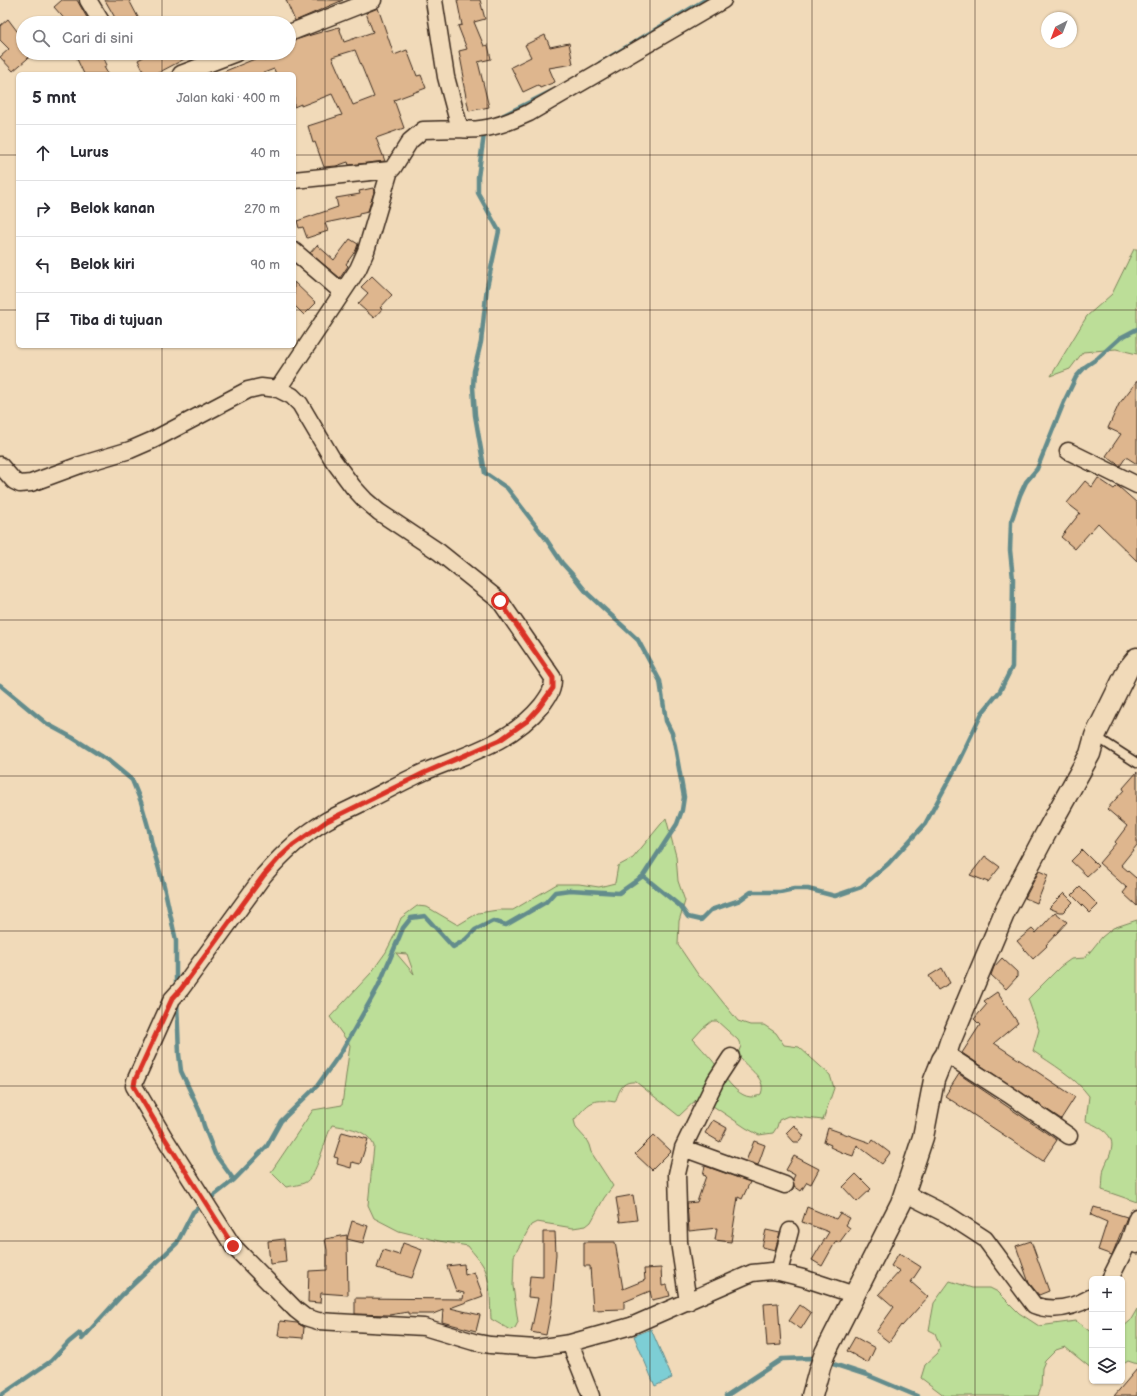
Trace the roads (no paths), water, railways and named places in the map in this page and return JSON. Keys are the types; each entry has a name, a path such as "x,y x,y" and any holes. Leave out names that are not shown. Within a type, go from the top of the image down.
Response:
{"street":[{"path":"88,0 98,16"},
{"path":"296,30 374,0"},
{"path":"434,0 446,77 460,128"},
{"path":"278,389 358,269 366,251 390,170 393,168 410,141 423,130 460,128 468,130 490,127 529,113 723,0"},
{"path":"192,72 214,68 226,60"},
{"path":"296,180 390,170"},
{"path":"296,253 342,292"},
{"path":"0,465 14,481 20,484 31,483 80,465 130,450 153,440 248,390 261,387 278,389 292,396 300,404 333,460 353,487 365,500 379,512 439,552 500,601 553,678 553,688 543,703 527,721 500,740 424,773 327,821 293,845 279,858 264,875 176,994 134,1083 164,1137 213,1214 223,1233 233,1246 296,1310 305,1317 318,1321 424,1327 490,1345 536,1348 570,1343 631,1326 752,1273 771,1270 803,1278 855,1295"},
{"path":"1068,451 1137,484"},
{"path":"812,1396 823,1360 901,1203 923,1137 934,1080 1006,909 1090,754 1095,736 1128,669 1137,658"},
{"path":"946,1054 1069,1136"},
{"path":"688,1302 679,1242 677,1199 678,1174 683,1148 716,1080 731,1057"},
{"path":"683,1148 785,1185"},
{"path":"904,1193 948,1215 985,1240 1034,1305 1041,1308 1057,1309 1080,1304 1089,1299"},
{"path":"1112,1276 1133,1243 1137,1217"},
{"path":"779,1272 790,1231"},
{"path":"570,1343 592,1396"}],"lane":[{"path":"1095,736 1137,763"}],"water":[{"path":"651,1329 672,1378 655,1386 634,1336"}],"waterway":[{"path":"600,63 705,0"},
{"path":"502,116 552,91"},
{"path":"0,1396 51,1361 80,1333 82,1339 122,1295 177,1243 193,1212 234,1180 267,1146 281,1121 317,1086 342,1051 378,987 403,928 411,918 425,916 453,947 465,940 475,930 493,921 506,925 546,902 555,892 570,890 619,893 643,876 677,824 682,810 684,797 675,746 672,733 666,721 660,681 638,640 588,594 562,563 546,539 507,488 485,473 475,415 473,387 474,371 481,342 487,287 499,231 478,193 478,177 484,135 487,132"},
{"path":"643,876 680,906 688,917 701,920 711,910 740,900 751,892 780,892 794,889 808,889 835,896 861,887 888,864 925,824 954,771 982,713 1000,691 1012,667 1013,579 1010,550 1011,522 1020,495 1026,482 1037,469 1064,402 1076,377 1086,366 1098,358 1120,338 1137,329"},
{"path":"0,685 47,724 73,738 109,761 132,780 141,802 149,830 164,886 176,941 176,987"},
{"path":"177,1002 181,1071 200,1112 215,1154 234,1180"},
{"path":"726,1396 782,1359 812,1358 818,1360"},
{"path":"827,1362 867,1375 917,1396"}]}
